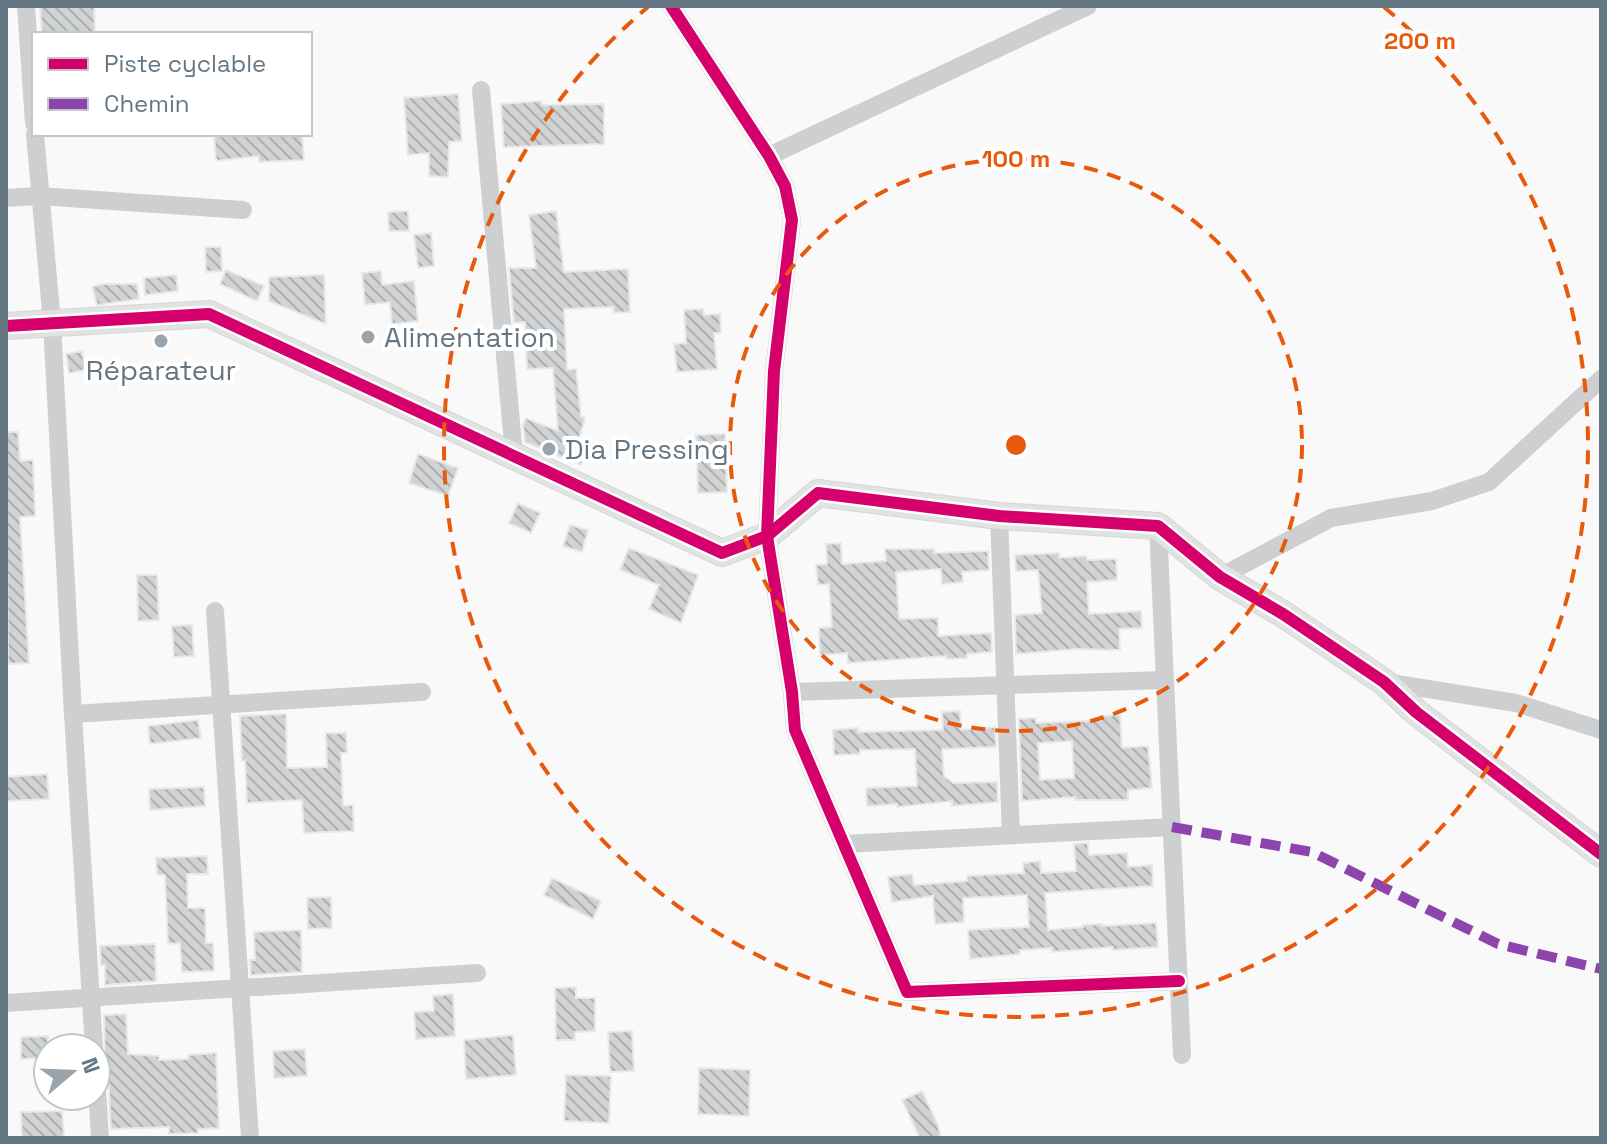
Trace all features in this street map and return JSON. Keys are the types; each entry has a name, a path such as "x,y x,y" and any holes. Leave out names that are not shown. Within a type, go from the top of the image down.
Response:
{"street":[{"path":"26,6 32,94"},
{"path":"671,6 769,156 785,186 792,220 774,371 767,536 792,692 795,730 907,992 1179,981"},
{"path":"769,156 1088,6"},
{"path":"481,90 514,455"},
{"path":"35,136 52,323 93,1032"},
{"path":"6,198 39,196 243,210"},
{"path":"6,326 209,314 722,553 767,536 818,493 999,516 1158,526 1220,577 1283,614 1384,682 1416,712 1601,854"},
{"path":"1220,577 1331,518 1432,501 1489,482 1601,379"},
{"path":"999,516 1011,835"},
{"path":"1158,526 1182,1055"},
{"path":"215,611 250,1138"},
{"path":"792,692 1165,680"},
{"path":"1384,682 1516,703 1601,730"},
{"path":"73,714 422,692"},
{"path":"844,844 1172,827"},
{"path":"6,1003 477,973"},
{"path":"98,1112 100,1138"}],"building":[{"path":"40,6 94,6 95,32 42,32"},
{"path":"458,94 462,141 449,142 448,177 429,176 429,153 408,155 404,98"},
{"path":"541,101 542,105 604,104 604,144 504,147 501,104"},
{"path":"214,136 302,136 304,160 259,162 259,156 216,161"},
{"path":"408,211 409,231 389,231 388,212"},
{"path":"556,211 564,272 628,269 630,312 614,313 613,307 564,309 567,370 576,369 581,416 585,418 579,439 590,444 581,465 525,442 523,425 526,418 558,431 553,368 527,369 525,322 514,323 509,268 536,268 529,215"},
{"path":"431,233 434,266 418,268 414,235"},
{"path":"205,247 221,247 222,271 206,272"},
{"path":"226,270 264,286 257,301 220,284"},
{"path":"381,271 382,285 414,281 418,321 392,324 390,302 365,305 362,273"},
{"path":"176,275 178,291 145,295 144,278"},
{"path":"324,275 326,324 269,301 269,277"},
{"path":"137,284 139,299 97,305 92,287"},
{"path":"703,309 704,315 720,314 721,333 714,333 717,369 677,372 674,344 686,343 684,310"},
{"path":"82,351 86,370 69,373 66,354"},
{"path":"6,432 18,432 20,461 33,460 35,516 20,517 29,663 8,664"},
{"path":"725,434 727,492 698,493 696,435"},
{"path":"418,454 458,468 448,496 409,483"},
{"path":"518,503 540,513 531,533 509,523"},
{"path":"570,525 588,530 582,552 563,546"},
{"path":"841,543 842,564 886,561 885,549 934,549 934,553 988,551 989,570 962,572 963,582 942,584 941,569 896,572 899,619 938,618 938,636 991,633 992,652 967,654 967,658 946,659 946,656 848,663 847,653 820,655 819,628 832,627 829,584 818,585 816,565 827,564 826,544"},
{"path":"629,548 698,575 681,623 649,609 659,585 620,570"},
{"path":"1059,553 1059,558 1086,556 1087,560 1116,559 1117,580 1087,582 1089,614 1141,611 1142,628 1119,629 1120,650 1076,649 1016,654 1015,615 1042,613 1038,570 1016,571 1015,555"},
{"path":"137,575 157,575 159,620 138,621"},
{"path":"192,625 194,656 174,657 172,626"},
{"path":"960,711 961,730 995,727 996,747 942,749 944,776 953,783 997,782 998,802 952,806 952,801 897,807 897,804 867,806 866,788 917,786 915,749 860,750 860,754 834,755 833,730 943,730 942,712"},
{"path":"286,714 287,768 327,767 326,733 346,733 347,753 341,753 343,806 353,805 354,831 304,833 302,800 247,803 240,716"},
{"path":"1120,715 1122,748 1148,746 1152,788 1128,790 1128,800 1075,800 1075,797 1022,801 1019,719 1036,718 1036,723 1064,722 1101,720 1100,716","holes":["1072,741 1074,778 1040,780 1038,743"]},
{"path":"198,720 201,738 150,744 148,726"},
{"path":"47,774 49,799 6,801 6,777"},
{"path":"204,787 205,806 150,810 149,789"},
{"path":"1088,843 1089,855 1127,853 1128,867 1152,865 1153,886 1045,893 1048,930 1083,925 1156,923 1158,947 1052,952 1052,948 1020,950 1020,954 970,959 968,930 1029,927 1027,895 963,898 964,922 935,924 933,896 892,902 888,877 912,874 914,885 967,881 967,876 1024,873 1023,863 1040,861 1041,873 1076,871 1074,844"},
{"path":"207,856 208,874 187,874 188,908 205,908 206,943 213,943 214,971 182,972 180,943 168,944 165,875 157,875 156,858"},
{"path":"552,878 601,901 593,919 544,895"},
{"path":"331,897 332,928 308,929 307,898"},
{"path":"301,930 302,972 251,975 250,960 255,960 254,932"},
{"path":"155,944 156,981 105,985 105,965 101,965 100,946"},
{"path":"576,987 576,998 595,998 595,1031 575,1032 575,1040 556,1040 555,988"},
{"path":"453,994 455,1036 416,1039 414,1012 434,1011 433,996"},
{"path":"126,1014 128,1054 159,1056 159,1060 188,1059 188,1055 216,1053 219,1128 198,1129 198,1133 169,1134 169,1127 111,1129 112,1032 104,1032 104,1015"},
{"path":"632,1031 634,1071 610,1072 608,1032"},
{"path":"513,1035 516,1075 466,1079 464,1040"},
{"path":"21,1037 32,1037 32,1059 21,1059"},
{"path":"305,1049 307,1076 274,1078 273,1051"},
{"path":"699,1068 750,1070 749,1116 698,1114"},
{"path":"566,1075 611,1076 609,1123 564,1121"},
{"path":"922,1091 941,1138 920,1138 902,1100"},
{"path":"21,1112 62,1112 64,1138 22,1138"}],"marked path":[{"path":"1172,827 1312,852 1498,944 1601,969"}],"cycle path":[{"path":"671,6 769,156 785,186 792,220 774,371 767,536 792,692 795,730 907,992 1179,981"},
{"path":"6,326 209,314 722,553 767,536 818,493 999,516 1158,526 1220,577 1283,614 1384,682 1416,712 1601,854"}],"place":[{"name":"Alimentation","path":"368,337"},
{"name":"Réparateur","path":"161,341"},
{"name":"Dia Pressing","path":"549,449"}]}
